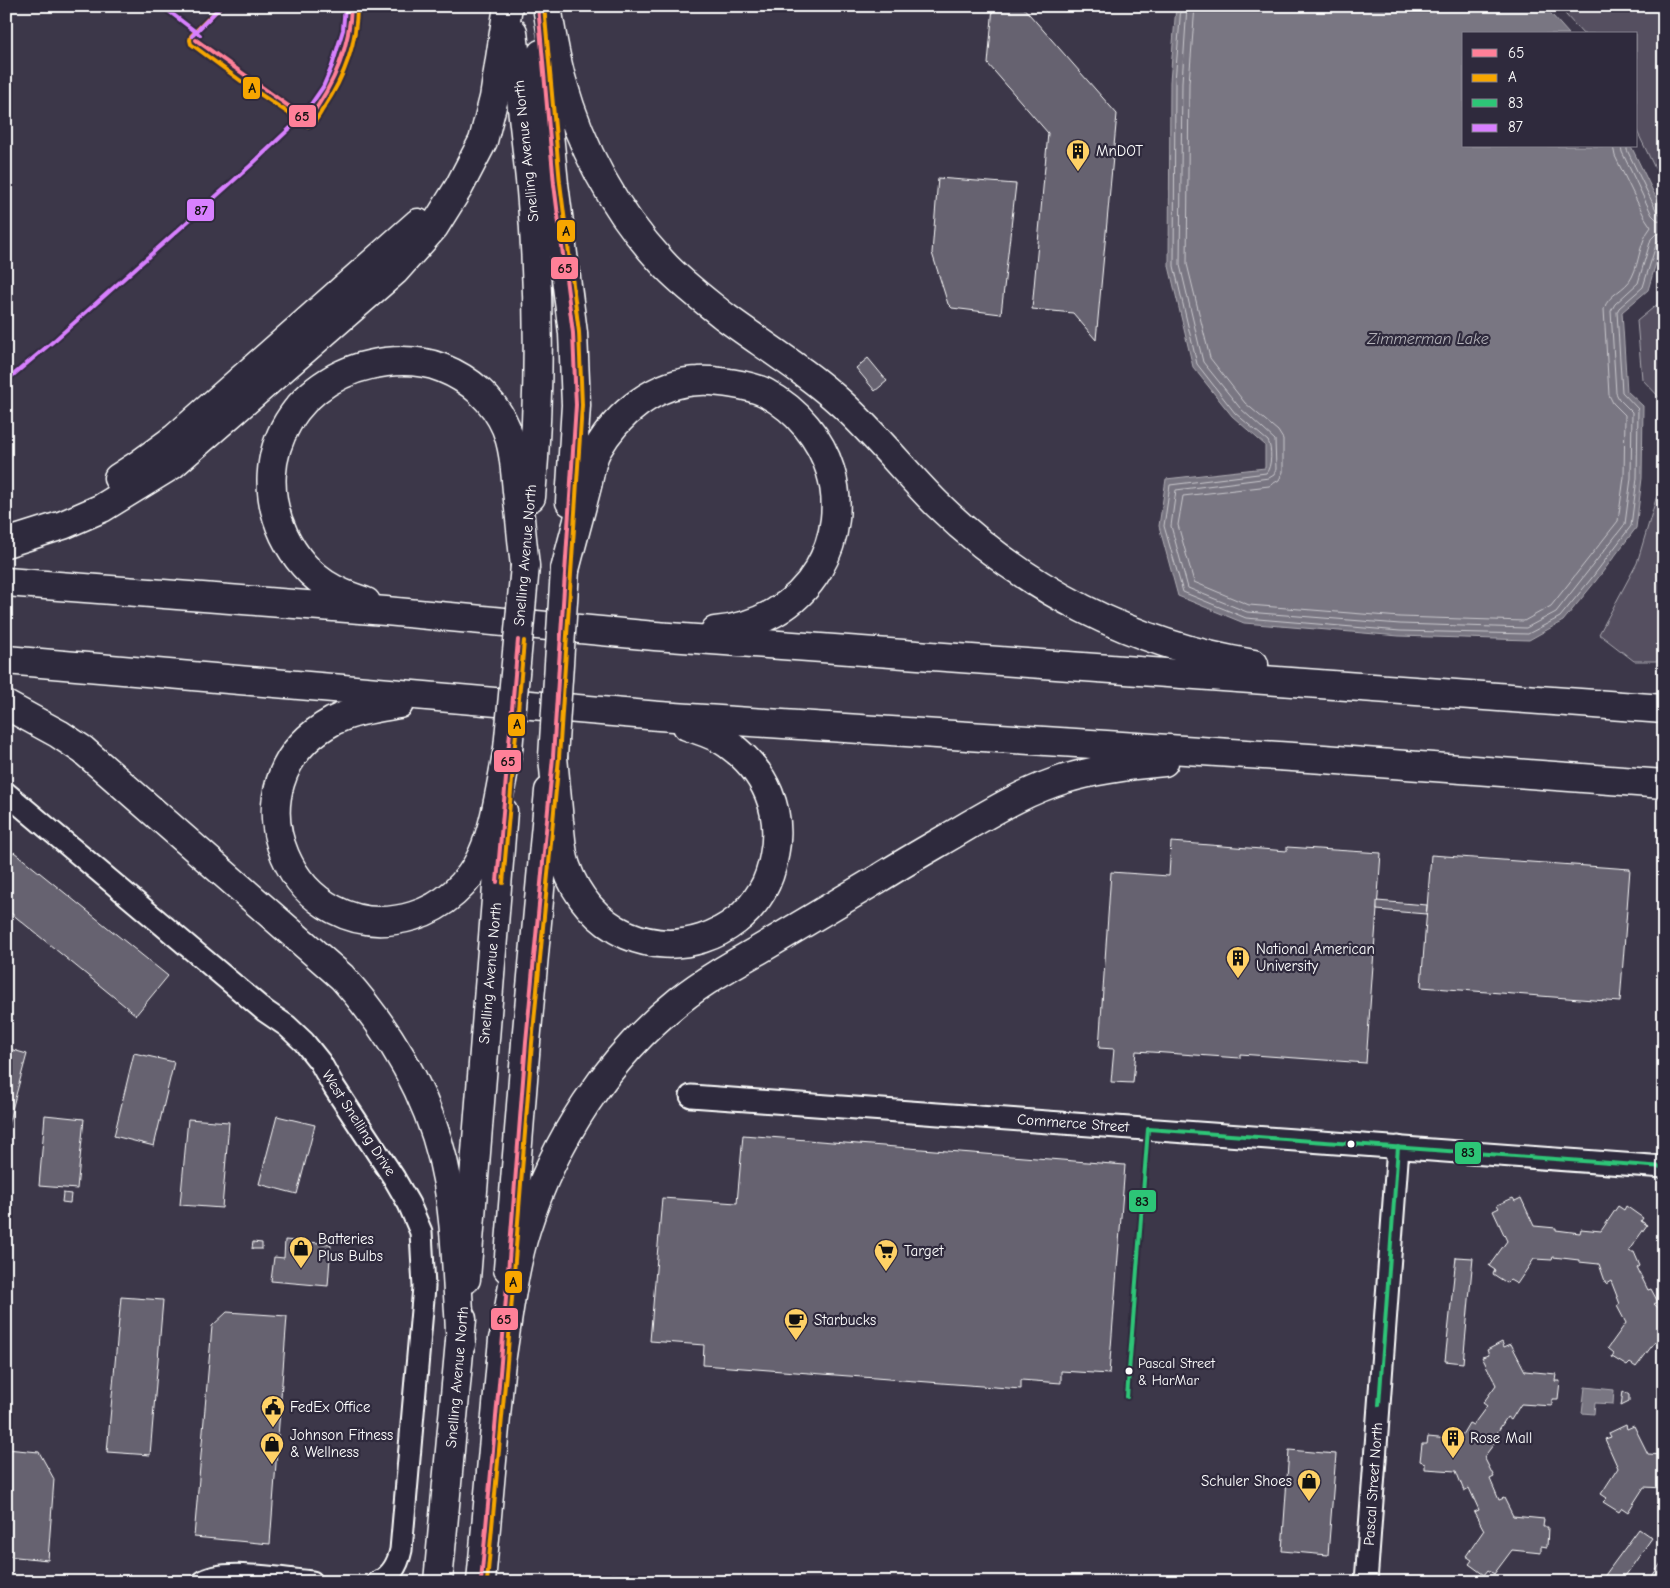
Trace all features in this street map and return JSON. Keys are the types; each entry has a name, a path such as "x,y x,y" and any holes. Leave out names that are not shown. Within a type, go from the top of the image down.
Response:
{"main road":[{"path":"6,543 63,525 102,508 172,466 395,271 434,227 459,187 483,140 494,98 509,6"},
{"name":"Snelling Avenue North","path":"438,1582 461,1344 508,749 532,482 538,356 531,190 509,6"},
{"name":"Snelling Avenue North","path":"481,1582 501,1362 526,1042 553,758 576,405 573,333 554,184 538,6"},
{"path":"547,6 555,55 571,109 599,174 621,211 643,239 664,264 723,315 840,402 877,438 937,504 998,557 1034,581 1086,610 1153,639 1195,652 1302,671 1531,699"},
{"path":"6,537 49,518 96,492 175,438 459,187"},
{"path":"386,611 331,588 315,576 301,562 288,544 279,523 273,500 272,470 276,449 285,427 297,409 327,381 347,371 368,364 392,361 432,364 460,376 483,394 496,410 506,429 513,453 525,566"},
{"path":"565,570 596,452 621,417 640,402 676,385 698,381 741,385 764,392 782,403 801,418 814,436 831,472 835,493 836,517 832,539 824,559 813,578 800,594 782,609 762,620 741,627 718,631 655,636"},
{"path":"6,582 386,611 655,636 1664,709"},
{"path":"6,660 659,716 1324,759 1664,784"},
{"path":"466,700 400,704 361,711 332,722 305,741 288,764 281,778 276,810 279,840 284,857 301,882 310,892 333,908 361,918 379,921 408,918 425,913 443,902 458,890 482,857 490,837 508,749"},
{"path":"6,705 59,734 83,750 342,977 389,1035 409,1070 426,1106 439,1145 448,1184 461,1344"},
{"path":"553,758 562,846 566,866 574,886 586,904 601,919 638,940 659,944 673,944 692,942 711,936 728,926 750,907 762,891 772,868 776,845 777,826 774,809 768,789 757,772 728,744 713,735 659,716"},
{"path":"501,1362 519,1255 540,1188 560,1147 599,1084 621,1056 639,1036 681,999 707,981 917,855 989,814 1039,788 1065,778 1098,770 1174,761 1324,759"},
{"path":"1630,782 1664,788"}],"street":[{"name":"West Snelling Drive","path":"6,793 304,1042 320,1062 409,1204 421,1232 424,1263 424,1297 401,1550 395,1568 387,1578 378,1582"},
{"name":"Commerce Street","path":"692,1096 1664,1167"},
{"name":"Pascal Street North","path":"1366,1582 1398,1147"},
{"path":"203,1582 217,1576 233,1575 312,1582"}],"shaded area":[{"path":"1558,6 1664,6 1664,187 1638,133 1638,32 1581,32"},
{"path":"1664,285 1664,470 1661,399 1642,379 1637,321 1659,303"},
{"path":"1664,472 1664,661 1634,661 1599,634 1637,563"}],"water":[{"name":"Zimmerman Lake","path":"1176,6 1544,6 1567,32 1462,32 1462,148 1632,148 1664,214 1664,236 1648,290 1622,312 1627,391 1643,406 1642,478 1636,528 1563,621 1529,640 1399,636 1244,623 1178,596 1159,526 1166,479 1265,468 1265,445 1232,416 1193,367 1169,266 1170,82"},
{"path":"1585,1387 1614,1390 1613,1404 1595,1403 1594,1414 1582,1413"}],"building":[{"name":"MnDOT","path":"993,6 1022,6 1117,114 1096,340 1073,313 1032,309 1048,133 988,64"},
{"path":"938,178 1016,184 1001,314 952,308 948,304 932,253"},
{"path":"868,358 887,381 875,391 856,368"},
{"name":"National American University","path":"1171,842 1287,851 1287,847 1381,853 1366,1063 1240,1054 1240,1058 1136,1051 1133,1083 1111,1082 1114,1049 1099,1048 1111,872 1169,876"},
{"path":"14,852 168,976 136,1015 6,909 6,862"},
{"path":"1431,855 1630,869 1620,1002 1421,987"},
{"path":"1377,901 1427,905 1426,914 1377,910"},
{"path":"6,1048 27,1054 6,1132"},
{"path":"134,1053 174,1062 154,1146 114,1136"},
{"path":"45,1115 84,1119 77,1189 39,1186"},
{"path":"277,1116 315,1125 297,1194 259,1184"},
{"path":"188,1119 229,1122 222,1208 180,1205"},
{"name":"Target","path":"743,1135 1125,1165 1109,1374 1061,1371 1061,1383 1021,1380 1021,1389 703,1365 704,1345 650,1341 662,1198 737,1203"},
{"path":"63,1193 71,1194 70,1203 62,1202"},
{"path":"1513,1198 1515,1201 1521,1198 1534,1226 1556,1228 1556,1230 1580,1233 1581,1229 1601,1231 1618,1206 1624,1210 1626,1206 1643,1218 1641,1221 1647,1225 1629,1250 1634,1252 1640,1266 1637,1268 1648,1290 1651,1289 1658,1302 1654,1304 1663,1312 1664,1309 1664,1343 1655,1342 1636,1367 1630,1363 1627,1366 1612,1357 1614,1353 1608,1348 1626,1323 1617,1306 1620,1304 1611,1281 1606,1284 1599,1264 1553,1257 1552,1260 1534,1259 1517,1284 1510,1280 1507,1283 1493,1274 1495,1270 1489,1266 1507,1241 1493,1211 1499,1208 1497,1205"},
{"path":"285,1240 331,1244 328,1286 271,1281 274,1257 284,1258"},
{"path":"253,1242 262,1243 262,1249 252,1249"},
{"path":"1456,1257 1473,1258 1463,1363 1445,1361"},
{"path":"121,1297 163,1300 150,1455 107,1452"},
{"path":"227,1312 287,1316 270,1544 194,1537 212,1326"},
{"name":"Rose Mall","path":"1502,1342 1504,1347 1511,1344 1525,1371 1556,1374 1555,1381 1560,1381 1558,1399 1552,1399 1552,1406 1521,1404 1511,1420 1507,1417 1493,1439 1496,1441 1484,1457 1494,1477 1490,1479 1499,1500 1504,1498 1513,1516 1544,1519 1543,1527 1548,1527 1547,1547 1541,1546 1541,1553 1512,1550 1494,1574 1488,1570 1484,1575 1469,1564 1472,1560 1466,1556 1484,1530 1474,1512 1479,1510 1469,1488 1464,1491 1456,1471 1425,1469 1425,1463 1420,1461 1422,1444 1427,1444 1428,1437 1459,1440 1469,1423 1473,1425 1487,1406 1483,1403 1496,1385 1482,1357 1489,1355 1487,1350"},
{"path":"1623,1391 1629,1395 1629,1402 1621,1406"},
{"path":"1626,1425 1627,1429 1634,1426 1648,1454 1664,1455 1664,1488 1644,1487 1628,1512 1622,1508 1619,1512 1603,1502 1607,1498 1601,1494 1618,1468 1605,1439 1611,1437 1609,1433"},
{"path":"6,1449 39,1452 54,1479 48,1560 6,1556"},
{"name":"Schuler Shoes","path":"1289,1450 1336,1454 1328,1555 1282,1551"},
{"path":"1639,1529 1652,1538 1621,1582 1600,1582"},
{"path":"1664,1559 1664,1582 1648,1582"},
{"path":"612,1574 669,1578 669,1582 611,1582"}],"transit line":[{"name":"87","path":"162,6 200,35"},
{"name":"A","path":"221,6 191,36 191,44 245,84 308,126 318,116 343,73 355,34 357,6"},
{"name":"87","path":"192,36 221,6"},
{"name":"87","path":"6,381 56,339 250,166 303,116 323,87 332,66 343,30 345,6"},
{"name":"65","path":"196,40 308,120 325,94 344,52 351,6"},
{"name":"65","path":"481,1582 501,1362 526,1042 553,757 576,405 573,333 554,184 538,6"},
{"name":"A","path":"487,1582 507,1362 532,1043 559,758 582,405 579,332 560,183 544,6"},
{"name":"65","path":"497,882 518,640"},
{"name":"A","path":"503,883 524,641"},
{"name":"83","path":"1127,1397 1148,1129 1664,1167"},
{"name":"83","path":"1379,1405 1398,1147"}],"place":[{"name":"MnDOT","path":"1078,172"},
{"name":"National American University","path":"1238,979"},
{"name":"Batteries Plus Bulbs","path":"301,1269"},
{"name":"Target","path":"886,1272"},
{"name":"Starbucks","path":"796,1341"},
{"name":"Pascal Street & HarMar","path":"1129,1371"},
{"name":"FedEx Office","path":"273,1428"},
{"name":"Rose Mall","path":"1453,1459"},
{"name":"Johnson Fitness & Wellness","path":"272,1465"},
{"name":"Schuler Shoes","path":"1309,1502"}]}
